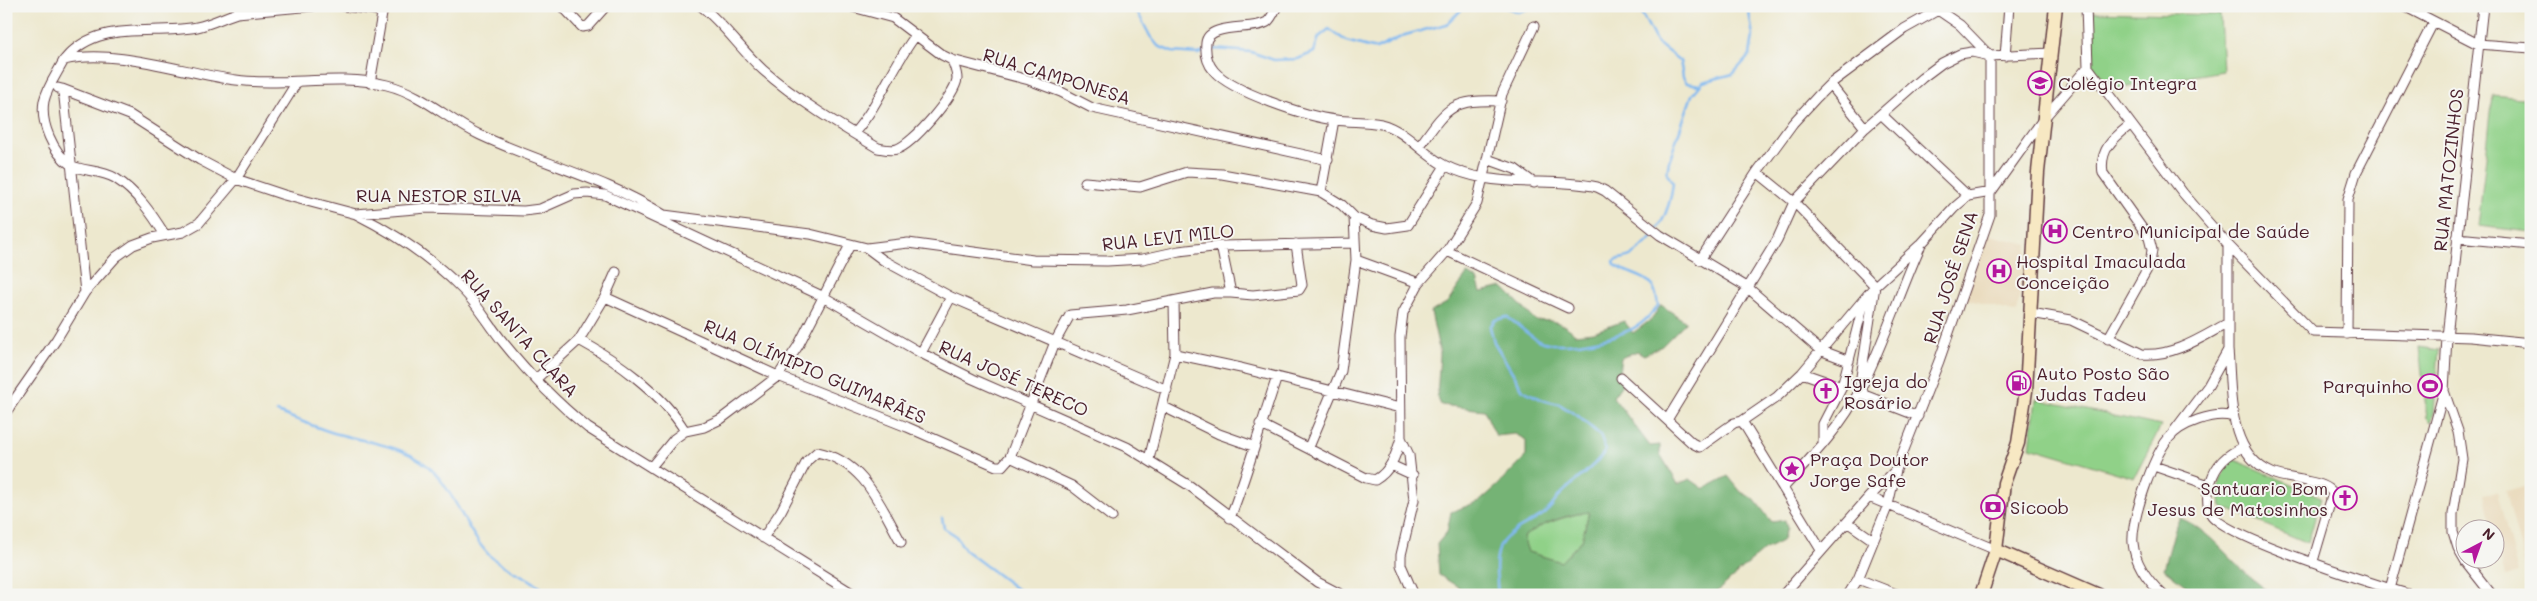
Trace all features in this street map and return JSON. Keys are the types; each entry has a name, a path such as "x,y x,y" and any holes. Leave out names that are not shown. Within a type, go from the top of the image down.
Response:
{"main road":[{"path":"1981,595 1996,550 2004,483 2018,443 2026,391 2038,172 2056,6"},
{"path":"1996,550 2099,595"}],"street":[{"path":"165,235 146,208 124,184 94,170 72,166 58,153 46,126 43,112 45,99 64,60 73,49 88,39 105,33 164,31 199,27 239,9 313,6"},
{"path":"343,6 376,10 382,14 370,83"},
{"path":"562,6 582,27 588,26 606,6"},
{"path":"701,6 719,20 763,70 878,148 889,150 904,145 928,122 953,90 957,80 952,60"},
{"name":"RUA CAMPONESA","path":"849,6 893,18 942,55 952,60 1029,80 1061,92 1092,108 1328,160"},
{"path":"1277,6 1267,22 1260,25 1214,32 1206,41 1206,56 1215,72 1233,85 1304,112 1334,120 1381,124 1394,130 1445,166 1483,178 1597,187 1605,191 1660,235 1747,287 1820,350 1849,361"},
{"path":"2005,56 2009,6"},
{"path":"2086,6 2088,67 2130,125 2228,245 2313,332 2447,336 2531,343"},
{"path":"2404,6 2433,23 2478,44 2531,48"},
{"name":"RUA MATOZINHOS","path":"2444,391 2447,336 2483,6"},
{"path":"1700,260 1757,172 1793,123 1830,84 1904,29 1938,10 1960,25 1990,56"},
{"path":"2347,334 2348,199 2356,173 2433,23"},
{"path":"1260,424 1366,478 1375,480 1384,475 1391,464 1401,438 1400,337 1403,313 1408,299 1447,250 1477,203 1501,101 1534,26"},
{"path":"854,133 871,111 901,56 916,35"},
{"path":"1667,420 1777,240 1794,202 1864,128 1942,62 1960,54 1972,52 1990,56 2005,56 2051,53"},
{"path":"64,60 93,55 237,80 280,84 316,80 370,83 408,91 479,135 609,185 659,217 801,233 867,248 883,260 952,297 1167,390"},
{"name":"RUA JOSÉ SENA","path":"1896,470 1918,416 1990,215 1990,56"},
{"path":"1622,378 1667,420 1700,447 1734,423 1742,421 1777,398 1802,373 1875,286 1922,243 1955,207 1968,196 1991,192 2044,118 2088,67"},
{"path":"6,412 78,306 85,292 116,257 132,245 165,235 183,232 199,222 236,179 298,82"},
{"path":"1830,84 1864,128"},
{"name":"RUA NESTOR SILVA","path":"51,86 130,116 200,160 236,179 284,195 356,214 427,208 524,211 540,209 574,194 587,193 605,195 659,217"},
{"path":"62,89 85,292"},
{"path":"1419,148 1441,116 1450,108 1474,100 1501,101"},
{"path":"1881,114 1968,196"},
{"path":"1322,192 1334,120"},
{"path":"2108,339 2150,264 2152,250 2149,238 2103,173 2101,163 2111,140 2130,125"},
{"path":"1487,159 1515,168 1534,183"},
{"path":"1085,182 1140,187 1175,174 1198,172 1270,182 1322,192 1342,205 1354,217 1387,228 1408,225 1445,166"},
{"path":"1757,172 1794,202 1875,286"},
{"name":"RUA SANTA CLARA","path":"356,214 404,239 444,272 468,296 502,341 536,379 567,411 588,428 855,595"},
{"name":"RUA JOSÉ TERECO","path":"659,217 822,296 921,353 1029,406 1089,429 1149,459 1190,486 1230,518 1318,582 1342,595"},
{"path":"1309,448 1341,371 1356,260 1354,217"},
{"path":"2457,238 2531,245"},
{"name":"RUA LEVI MILO","path":"867,248 908,243 1034,260 1107,261 1143,259 1179,251 1221,246 1354,243"},
{"path":"1783,488 1823,444 1842,420 1861,390 1922,243"},
{"path":"1112,517 1072,486 1010,457 1029,406 1066,319 1076,312 1127,310 1213,293 1253,295 1299,290 1302,286 1296,244"},
{"path":"651,467 674,439 686,431 704,427 721,419 778,376 798,346 822,296 850,245"},
{"path":"2228,245 2228,350 2230,402 2233,417 2244,447 2257,464 2272,473 2326,486 2333,493 2313,562"},
{"path":"1221,246 1231,293"},
{"path":"1447,250 1568,308"},
{"path":"1356,260 1419,283"},
{"path":"536,379 579,340 605,297 616,272"},
{"path":"1875,286 1860,383 1861,390 1869,398 1918,416"},
{"name":"RUA OLÍMIPIO GUIMARÃES","path":"605,297 778,376 908,427 996,466 1005,464 1010,457"},
{"path":"921,353 952,297"},
{"path":"1823,444 1823,424 1842,387 1865,299"},
{"path":"1149,459 1164,407 1175,354 1174,302"},
{"path":"2031,313 2071,320 2142,354 2154,355 2185,345 2228,323"},
{"path":"579,340 619,365 669,408 686,431"},
{"path":"2163,595 2138,564 2133,542 2141,493 2168,438 2208,386 2228,350"},
{"path":"1175,354 1334,390 1400,408"},
{"path":"1802,373 1842,387"},
{"path":"1230,518 1244,482 1253,446 1276,377"},
{"path":"2390,589 2444,391"},
{"path":"2444,391 2458,431 2462,459 2453,514 2453,532 2458,548 2466,562 2492,595"},
{"path":"1164,407 1219,434 1253,446"},
{"path":"2168,438 2195,420 2224,414 2233,417"},
{"path":"1742,421 1821,550"},
{"path":"1401,438 1409,455 1413,474 1414,500 1401,555 1401,565 1414,595"},
{"path":"2244,447 2231,452 2212,474 2208,501 2211,514 2218,523 2251,539 2411,595"},
{"path":"763,538 781,512 807,461 817,452 826,454 843,463 865,480 881,503 901,542"},
{"path":"1391,464 1413,474"},
{"path":"2154,466 2209,486"},
{"path":"1785,594 1846,522 1896,470"},
{"path":"1848,595 1858,579 1888,505 1896,470"},
{"path":"1869,497 1996,550"},
{"path":"1846,522 1873,540"},
{"path":"1858,579 1899,595"}],"shaded area":[{"name":"Hospital Imaculada Conceição","path":"1985,234 2028,244 2017,313 1966,299"},
{"path":"2531,484 2531,509 2525,511 2531,535 2531,570 2526,572 2506,491"},
{"path":"2497,491 2504,518 2490,518 2484,494"},
{"path":"2504,518 2518,573 2505,577 2503,568"}],"green space":[{"path":"2092,12 2220,15 2223,71 2110,90 2090,61"},
{"path":"2493,95 2531,99 2531,232 2478,226"},
{"path":"1467,274 1477,279 1481,292 1503,287 1536,321 1557,323 1567,327 1575,334 1593,332 1624,321 1633,333 1652,319 1661,305 1686,322 1662,346 1644,355 1637,351 1621,358 1618,379 1623,383 1613,397 1650,446 1660,445 1660,454 1678,484 1690,479 1704,489 1728,476 1741,492 1754,499 1772,522 1785,520 1787,528 1782,541 1764,550 1713,595 1471,595 1439,575 1437,544 1447,532 1451,512 1480,501 1526,456 1526,440 1515,434 1496,436 1484,410 1441,405 1437,396 1440,354 1431,312 1448,302","holes":["1589,512 1582,540 1561,562 1528,552 1523,537 1554,520"]},
{"name":"Parquinho","path":"2419,347 2439,350 2434,413 2431,422 2427,418"},
{"path":"2036,399 2161,426 2134,478 2030,447"},
{"path":"2233,459 2321,497 2308,543 2221,506 2220,481 2224,471"},
{"path":"1589,511 1582,540 1561,562 1528,552 1523,537 1539,527"},
{"path":"2180,518 2205,534 2249,577 2274,595 2198,595 2164,569 2176,525"}],"waterway":[{"path":"1123,6 1138,13 1150,36 1158,46 1172,52 1198,54 1215,49 1251,52 1274,60 1298,59 1314,52 1319,37 1329,29 1346,41 1376,49 1405,35 1447,24 1462,9 1471,6"},
{"path":"1503,6 1518,12 1535,6"},
{"path":"1638,6 1657,43 1680,61 1683,77 1687,83 1700,85"},
{"path":"1498,595 1496,572 1499,549 1502,542 1513,532 1541,516 1549,509 1559,496 1590,469 1606,450 1600,435 1578,416 1559,404 1542,400 1523,390 1494,342 1490,327 1495,320 1507,317 1538,340 1547,343 1571,344 1599,340 1623,333 1643,322 1658,306 1656,295 1649,282 1644,278 1623,270 1615,265 1614,261 1630,256 1641,248 1649,241 1661,224 1669,204 1673,183 1667,174 1669,161 1692,95 1703,82 1733,74 1750,55 1753,36 1748,6"},
{"path":"277,412 334,433 388,446 413,456 425,464 443,482 474,535 489,555 503,566 535,583 548,595"},
{"path":"942,518 944,528 955,535 966,551 1025,595"}],"place":[{"name":"Colégio Integra","path":"2040,83"},
{"name":"Centro Municipal de Saúde","path":"2055,231"},
{"name":"Hospital Imaculada Conceição","path":"1999,271"},
{"name":"Auto Posto São Judas Tadeu","path":"2019,383"},
{"name":"Parquinho","path":"2430,386"},
{"name":"Igreja do Rosário","path":"1826,391"},
{"name":"Praça Doutor Jorge Safe","path":"1792,469"},
{"name":"Santuario Bom Jesus de Matosinhos","path":"2345,498"},
{"name":"Sicoob","path":"1993,507"}]}
